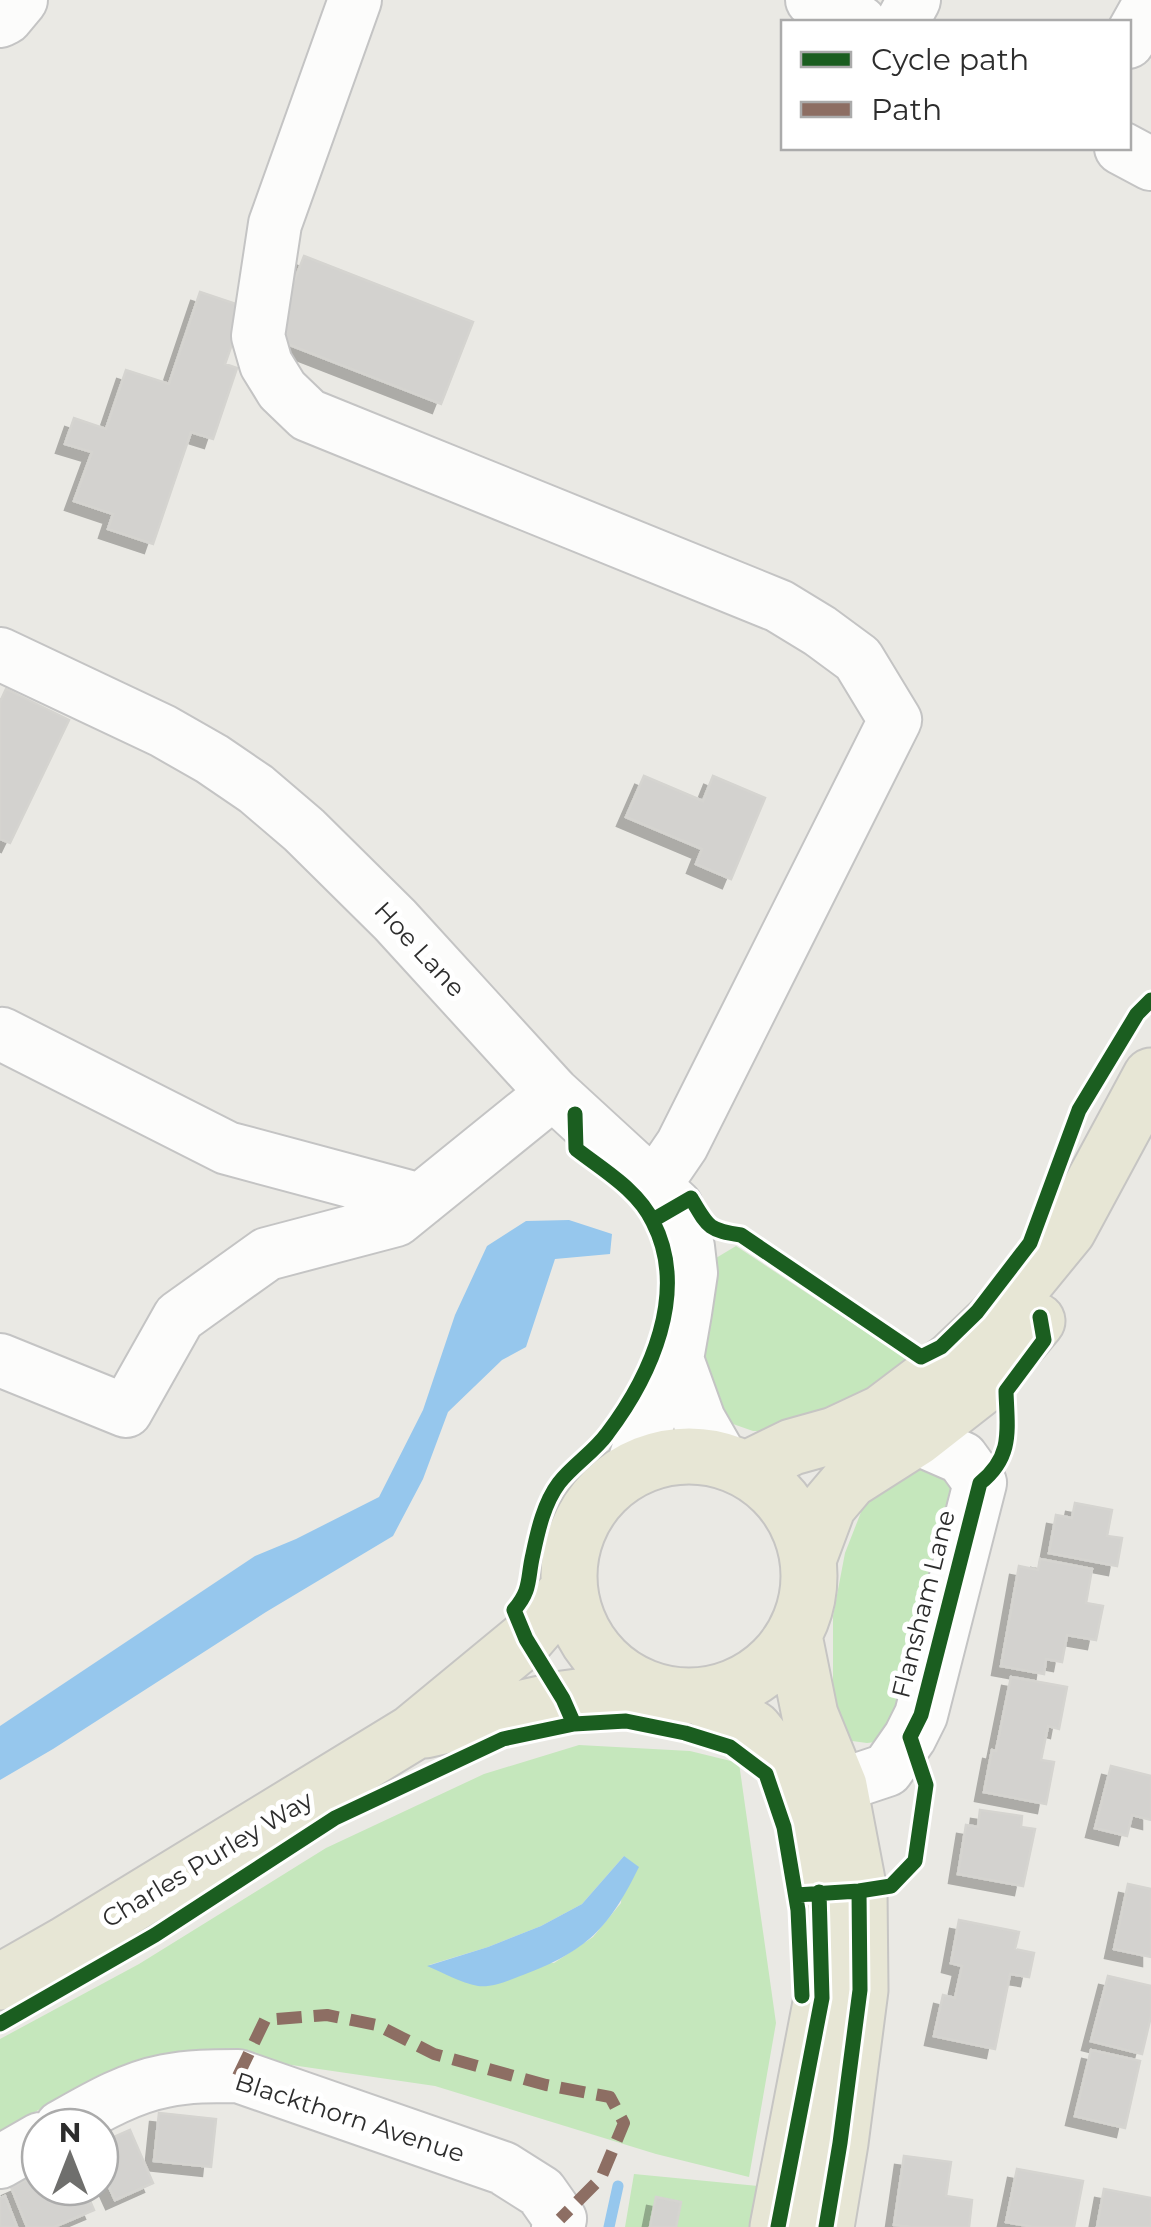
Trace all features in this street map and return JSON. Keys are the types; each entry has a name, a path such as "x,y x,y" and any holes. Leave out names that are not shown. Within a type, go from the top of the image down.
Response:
{"main road":[{"path":"734,1465 835,1435 882,1413 952,1360 996,1318 1068,1230 1151,1076"},
{"path":"809,1557 828,1506 850,1480 916,1438 980,1388 1040,1318 1059,1283 1068,1230"},
{"path":"691,1455 734,1465 776,1492 797,1522 809,1557 805,1611 794,1636 777,1659 754,1678 728,1690 699,1696 672,1695 645,1688 616,1673 593,1649 577,1620 569,1589 570,1554 582,1519 603,1491 632,1470 660,1458 691,1455"},
{"name":"Charles Purley Way","path":"0,1982 412,1733 526,1639 569,1589"},
{"path":"794,1636 810,1714 839,1786 859,1891 860,1990 826,2227"},
{"name":"Charles Purley Way","path":"412,1733 563,1699 645,1688"},
{"path":"699,1696 754,1729 799,1785 819,1892 822,1998 778,2227"}],"street":[{"path":"0,20 20,0"},
{"path":"355,0 275,224 258,336 266,364 282,390 308,416 779,606 858,659 895,720 682,1145 654,1186"},
{"path":"812,0 856,20"},
{"path":"1131,37 1151,1"},
{"path":"1125,150 1151,164"},
{"name":"Hoe Lane","path":"0,654 163,731 256,789 304,830 395,920 553,1092 676,1206 688,1246 691,1274 677,1359 645,1428 632,1470"},
{"path":"0,1035 227,1148 421,1200"},
{"path":"0,1360 126,1411 179,1318 267,1254 396,1220 553,1092"},
{"name":"Hoe Lane","path":"677,1359 699,1420 734,1465"},
{"name":"Flansham Lane","path":"839,1786 888,1770 916,1726 980,1482 962,1458 916,1438"},
{"name":"Blackthorn Avenue","path":"96,2107 161,2082 198,2076 238,2076 503,2168 541,2192 560,2219 558,2227"}],"green space":[{"path":"736,1246 911,1362 843,1410 778,1431 753,1431 733,1424 713,1409 702,1348 716,1258"},
{"path":"925,1468 943,1473 960,1492 907,1695 885,1741 852,1741 838,1723 833,1683 833,1616 845,1553 865,1502 898,1471"},
{"path":"579,1745 690,1751 739,1763 776,2023 749,2177 656,2154 435,2086 251,2059 150,2063 44,2107 20,2107 20,2121 0,2132 0,2039 139,1964 326,1848 484,1774","holes":["624,1856 621,1903 593,1937 554,1963 429,1965 541,1926 582,1904"]},
{"path":"634,2174 758,2186 750,2227 625,2227"}],"water":[{"path":"569,1220 612,1234 610,1254 555,1259 526,1347 502,1360 448,1412 423,1479 393,1536 0,1780 0,1726 255,1556 379,1497 423,1410 455,1315 487,1246 526,1221"},
{"path":"624,1856 639,1867 628,1888 594,1935 564,1957 512,1979 483,1986 427,1966 541,1926 582,1904"}],"building":[{"path":"304,256 473,322 441,404 272,338"},
{"path":"200,292 245,307 225,364 237,368 213,439 191,432 153,544 108,529 113,514 74,501 92,452 65,444 74,418 106,429 126,370 169,384"},
{"path":"6,689 69,720 10,843 0,839 0,702"},
{"path":"644,776 703,801 713,776 765,798 731,879 696,864 702,849 626,817"},
{"path":"1075,1503 1112,1510 1107,1536 1122,1538 1117,1566 1049,1553 1056,1515 1072,1518"},
{"path":"1040,1559 1092,1569 1086,1603 1103,1606 1096,1640 1067,1635 1062,1662 1046,1659 1044,1674 1001,1666 1019,1566 1038,1570"},
{"path":"1011,1677 1067,1687 1059,1729 1048,1726 1041,1760 1054,1762 1046,1804 984,1792"},
{"path":"1111,1766 1151,1776 1151,1820 1132,1815 1127,1836 1095,1828"},
{"path":"980,1810 1022,1816 1021,1827 1035,1829 1023,1886 958,1874 966,1825 978,1827"},
{"path":"1128,1884 1151,1889 1151,1957 1114,1949"},
{"path":"959,1920 1019,1932 1015,1949 1034,1953 1029,1977 1010,1974 995,2049 934,2036 943,1995 955,1998 962,1966 951,1963"},
{"path":"1108,1976 1151,1986 1151,2016 1142,2054 1091,2041"},
{"path":"1091,2050 1140,2061 1125,2128 1075,2116"},
{"path":"159,2113 216,2119 211,2167 154,2161"},
{"path":"130,2130 153,2183 120,2198 120,2134"},
{"path":"904,2156 951,2162 946,2196 972,2200 969,2227 894,2225"},
{"path":"1017,2169 1083,2181 1074,2227 1033,2227 1006,2222"},
{"path":"20,2183 20,2207 94,2210 54,2227 27,2227 11,2187"},
{"path":"1104,2189 1151,2198 1151,2227 1097,2227"},
{"path":"5,2196 17,2227 0,2227 0,2198"},
{"path":"656,2197 681,2202 676,2227 650,2227"}],"waterway":[{"path":"609,2227 618,2186"}],"marked path":[{"path":"238,2076 265,2020 327,2015 377,2025 434,2054 546,2085 610,2097 624,2123 601,2178 560,2219"}],"cycle path":[{"path":"653,1220 691,1198 710,1226 741,1235 921,1357 941,1347 977,1312 1030,1243 1079,1110 1137,1014 1151,1000"},
{"path":"574,1724 514,1610 526,1590 539,1526 554,1491 607,1434 650,1360 666,1305 667,1276 663,1249 646,1211 619,1181 576,1149 575,1114"},
{"path":"796,1895 891,1886 915,1861 926,1785 910,1737 921,1715 980,1483 1003,1452 1006,1391 1044,1340 1040,1317"},
{"path":"0,2024 155,1935 335,1818 503,1739 574,1724 626,1721 730,1747 766,1774 784,1827 798,1910 802,1996"},
{"path":"826,2227 860,1990 859,1891"},
{"path":"778,2227 822,1998 819,1892"}]}
